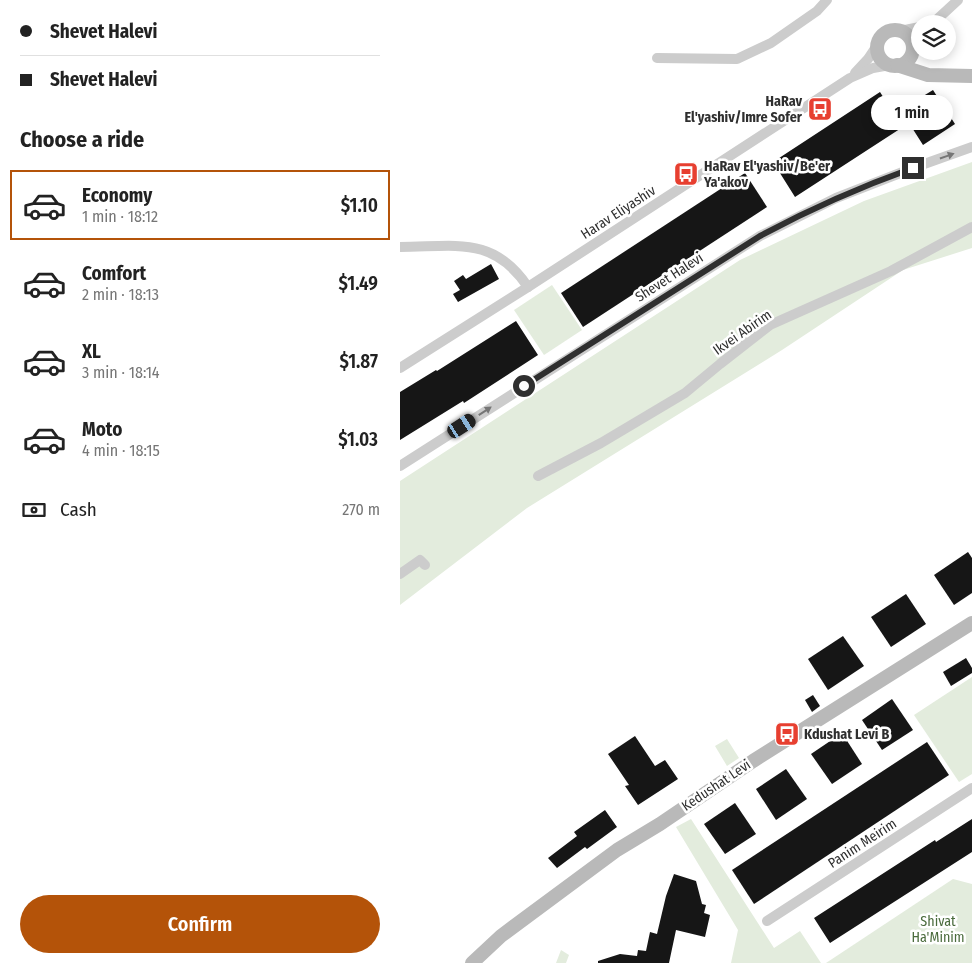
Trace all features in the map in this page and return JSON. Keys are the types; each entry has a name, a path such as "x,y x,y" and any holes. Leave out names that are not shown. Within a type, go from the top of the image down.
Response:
{"street":[{"path":"657,58 736,59 771,43 817,11 827,0"},
{"path":"940,15 958,0"},
{"path":"900,31 911,29"},
{"path":"850,78 868,59 884,34 894,30 900,31 911,39"},
{"path":"878,44 877,50 882,59 894,65 928,75 972,76"},
{"path":"850,78 872,68 906,62 911,52"},
{"path":"922,60 929,70 941,75"},
{"name":"Harav Eliyashiv","path":"400,368 850,78"},
{"name":"Shevet Halevi","path":"400,466 760,236 844,195 972,147"},
{"name":"Ikvei Abirim","path":"538,476 601,443 685,393 770,325 891,271 972,227"},
{"path":"400,247 471,247 493,252 515,269 528,287"},
{"path":"400,574 420,560 425,565"},
{"name":"Kedushat Levi","path":"472,963 501,936 617,850 660,824 753,761 972,623"},
{"name":"Panim Meirim","path":"767,921 972,788"}],"green space":[{"path":"972,162 972,248 903,270 782,350 527,508 400,605 400,481 740,260 864,201"},
{"path":"552,285 582,330 544,355 514,310"},
{"path":"972,677 972,774 959,782 914,715"},
{"path":"727,739 739,758 727,766 715,746"},
{"path":"691,819 774,948 800,931 821,963 731,963 738,930 676,827"},
{"name":"Shivat Ha'Minim","path":"953,879 972,884 972,963 826,963"},
{"path":"561,950 569,955 566,963 556,963"}],"building":[{"path":"933,90 955,124 923,145 909,123 795,197 773,162 880,92 894,114"},
{"path":"745,173 767,207 583,327 561,293"},
{"path":"491,264 499,279 458,302 453,294 460,290 454,281 463,275 466,279"},
{"path":"516,321 538,355 464,403 463,401 400,440 400,392"},
{"path":"968,552 972,558 972,593 954,605 934,575"},
{"path":"906,594 926,624 891,647 871,617"},
{"path":"843,636 864,666 828,690 808,659"},
{"path":"966,658 972,668 972,673 951,686 943,672"},
{"path":"813,695 820,706 812,712 805,700"},
{"path":"892,699 913,730 882,750 862,720"},
{"path":"842,733 862,764 832,784 811,754"},
{"path":"635,736 655,766 665,760 678,779 638,805 625,786 629,785 608,754"},
{"path":"927,742 949,775 754,904 732,870"},
{"path":"786,769 807,799 776,820 756,789"},
{"path":"735,803 756,834 725,854 704,824"},
{"path":"605,810 617,827 587,849 585,847 557,868 548,858 577,836 574,832"},
{"path":"972,819 972,852 830,943 814,918 935,840 936,842"},
{"path":"674,874 696,881 702,904 706,905 704,913 710,915 705,937 676,930 669,963 598,963 598,961 620,954 637,956 638,950 646,951 650,932 657,934 666,896"}],"place":[{"name":"HaRav El'yashiv/Imre Sofer","path":"820,109"},
{"name":"HaRav El'yashiv/Be'er Ya'akov","path":"686,174"},
{"name":"Kdushat Levi B","path":"787,734"}],"route":[{"path":"524,386 760,236 836,198 913,168"}]}
